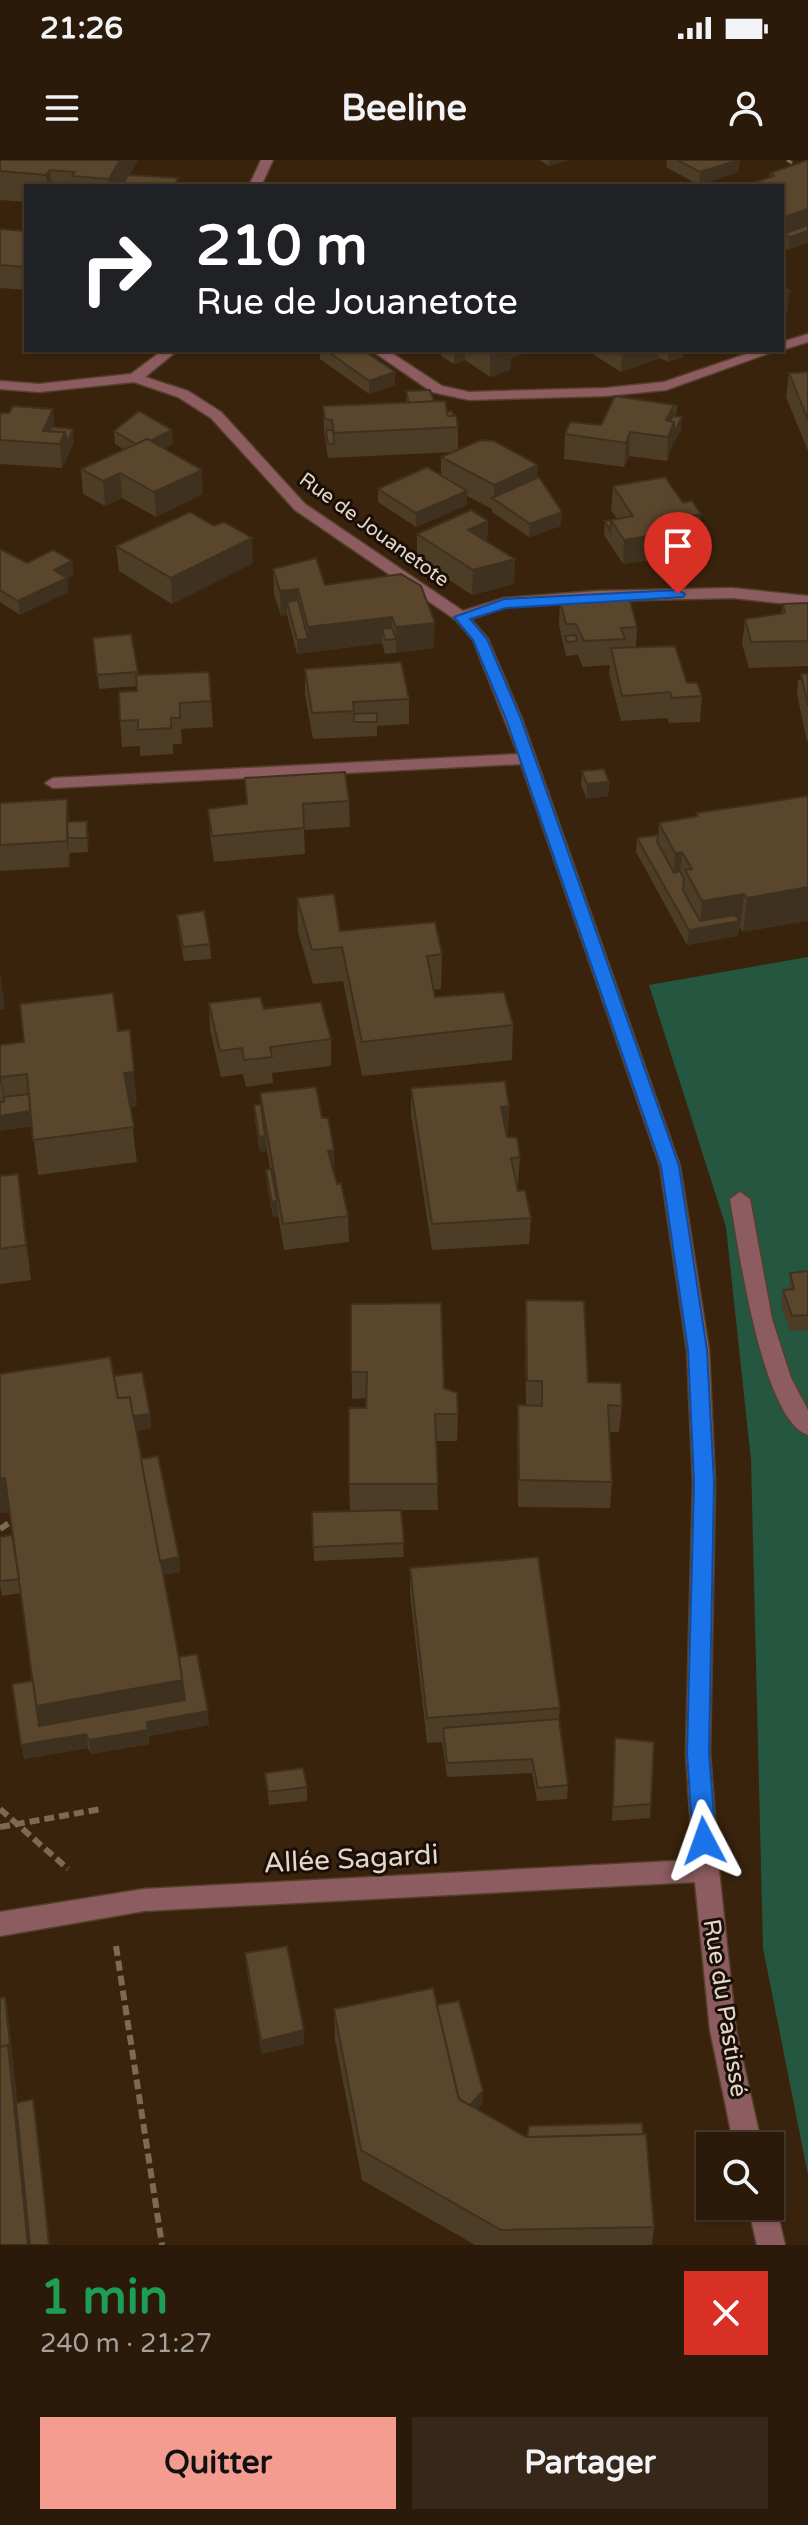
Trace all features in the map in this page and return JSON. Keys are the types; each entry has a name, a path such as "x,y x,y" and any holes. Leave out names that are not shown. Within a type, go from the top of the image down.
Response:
{"street":[{"path":"256,184 267,160"},
{"path":"784,345 808,338"},
{"path":"135,378 168,352"},
{"path":"381,352 437,389 469,396 606,392 666,386 765,352"},
{"name":"Rue de Jouanetote","path":"0,385 39,388 135,378 183,394 216,415 300,507 461,617 504,603 597,596 732,593 808,601"},
{"name":"Rue du Pastissé","path":"461,617 480,639 527,759 670,1166 698,1350 704,1483 698,1753 706,1870 723,2030 745,2132"},
{"path":"53,783 527,759"},
{"path":"740,1199 768,1344 778,1376 808,1427"},
{"name":"Allée Sagardi","path":"0,1924 144,1900 706,1870"},
{"path":"765,2220 771,2245"}],"path":[{"path":"787,160 808,172"},
{"path":"0,1529 12,1521"},
{"path":"0,1809 83,1882 106,1880 162,2245"},
{"path":"0,1827 101,1809"}],"green space":[{"path":"808,957 808,2175 763,1948 751,1460 726,1227 649,985"}],"building":[{"path":"0,160 120,160 109,179 72,176 75,172 50,170 46,175 0,171"},
{"path":"677,160 739,160 700,172"},
{"path":"808,160 808,209 784,217 784,184 750,184 774,176 770,173"},
{"path":"128,175 178,178 175,184 123,184"},
{"path":"808,225 808,231 790,237 784,234"},
{"path":"0,229 24,231 24,267 0,265"},
{"path":"329,352 366,352 395,372 369,381"},
{"path":"808,372 808,420 789,373"},
{"path":"430,390 434,401 409,403 406,391"},
{"path":"615,396 674,405 666,420 674,422 668,437 630,432 626,443 565,434 570,422 601,425"},
{"path":"445,401 448,416 456,415 458,427 334,433 332,420 325,419 323,406"},
{"path":"13,406 53,409 43,431 65,432 60,444 0,440 0,413 9,413"},
{"path":"139,411 172,430 136,444 114,431"},
{"path":"673,416 682,417 674,433 674,422 670,421"},
{"path":"51,427 73,429 67,443 65,432 49,431"},
{"path":"326,430 333,430 334,444 328,444"},
{"path":"147,439 202,470 154,492 120,473 103,481 81,469"},
{"path":"481,440 494,441 538,465 494,485 441,457"},
{"path":"427,467 467,491 416,513 378,489"},
{"path":"539,477 562,512 530,524 492,498"},
{"path":"665,477 683,503 692,501 701,514 691,516 700,528 624,540 611,520 633,516 613,486"},
{"path":"471,510 488,521 468,530 515,559 473,570 417,534"},
{"path":"190,512 214,526 224,522 252,538 171,578 116,546"},
{"path":"0,549 27,563 53,550 72,561 54,570 67,578 18,601 0,590"},
{"path":"316,558 325,585 401,574 421,586 435,623 396,627 392,617 308,627 298,589 280,591 273,569"},
{"path":"629,596 637,627 621,628 625,639 584,641 576,624 566,624 560,600"},
{"path":"298,600 308,639 297,640 287,602"},
{"path":"808,603 808,641 751,642 745,619 785,613 783,604"},
{"path":"392,628 396,639 385,640 382,629"},
{"path":"131,634 138,672 97,675 93,638"},
{"path":"576,635 577,641 567,642 565,636"},
{"path":"675,646 687,683 697,683 702,696 672,698 670,692 622,696 611,648"},
{"path":"401,662 409,699 353,702 354,711 312,713 305,669"},
{"path":"209,672 211,701 180,703 180,718 171,718 171,728 138,730 138,720 120,721 119,692 137,691 136,675"},
{"path":"801,674 808,674 808,706"},
{"path":"377,713 377,722 354,722 354,714"},
{"path":"604,769 609,782 587,784 582,771"},
{"path":"345,772 349,801 303,804 304,828 212,836 208,809 247,804 245,778"},
{"path":"808,796 808,887 747,898 744,894 702,901 685,870 692,869 682,852 675,853 659,823 698,816 696,813"},
{"path":"67,799 67,841 0,845 0,803"},
{"path":"87,821 87,838 68,838 67,822"},
{"path":"658,835 657,842 674,873 680,871 684,879 683,890 700,921 735,915 740,921 689,930 637,838"},
{"path":"334,894 340,931 435,922 442,954 427,956 435,997 504,992 513,1025 362,1042 342,947 312,950 297,898"},
{"path":"204,911 210,944 183,947 177,915"},
{"path":"113,993 118,1031 130,1030 134,1072 124,1073 134,1127 33,1140 27,1074 1,1077 0,1082 0,1045 24,1042 20,1004"},
{"path":"260,997 264,1009 321,1002 331,1039 270,1047 272,1057 244,1060 242,1048 220,1051 209,1003"},
{"path":"505,1081 509,1106 501,1107 507,1137 517,1138 520,1157 511,1158 518,1191 525,1190 531,1218 432,1224 411,1088"},
{"path":"316,1087 322,1118 328,1118 334,1150 328,1151 337,1184 341,1183 348,1216 283,1224 260,1093"},
{"path":"29,1094 30,1111 0,1116 0,1102 4,1102 4,1097"},
{"path":"254,1105 261,1105 265,1136 259,1137"},
{"path":"271,1169 277,1201 272,1202 266,1170"},
{"path":"18,1174 26,1245 0,1249 0,1176"},
{"path":"808,1271 808,1315 792,1316 783,1290 794,1289 790,1273"},
{"path":"526,1300 584,1301 588,1382 621,1383 622,1406 608,1405 612,1482 519,1480 518,1405 542,1406 542,1381 527,1381"},
{"path":"441,1303 444,1388 457,1393 458,1414 435,1414 438,1484 349,1484 349,1408 366,1408 367,1372 351,1372 351,1304"},
{"path":"110,1357 118,1398 130,1397 183,1680 36,1706 5,1478 0,1478 0,1374"},
{"path":"142,1372 150,1414 133,1416 130,1397 118,1398 114,1376"},
{"path":"158,1456 179,1557 160,1561 141,1459"},
{"path":"401,1510 404,1543 313,1547 312,1512"},
{"path":"12,1535 19,1579 0,1581 0,1537"},
{"path":"538,1557 560,1708 427,1718 410,1568"},
{"path":"197,1654 208,1711 147,1722 148,1730 89,1740 86,1734 21,1745 12,1684 33,1681 39,1726 185,1700 179,1657"},
{"path":"559,1719 568,1785 538,1788 532,1759 447,1763 443,1728"},
{"path":"615,1738 654,1742 651,1804 613,1807"},
{"path":"303,1768 307,1787 268,1792 265,1773"},
{"path":"287,1946 304,2030 261,2041 245,1953"},
{"path":"433,1988 459,2099 526,2137 646,2134 654,2227 501,2230 361,2150 334,2009"},
{"path":"5,1997 12,2063 8,2045 0,2047 0,1998"},
{"path":"459,2001 483,2091 470,2105 459,2099 437,2005"},
{"path":"8,2045 28,2245 0,2245 0,2047"},
{"path":"33,2099 49,2245 30,2245 16,2103"},
{"path":"642,2123 643,2134 527,2137 529,2126"}],"route":[{"path":"678,594 504,603 461,617 480,639 514,719 670,1166 698,1350 704,1483 698,1753 704,1841"}]}
